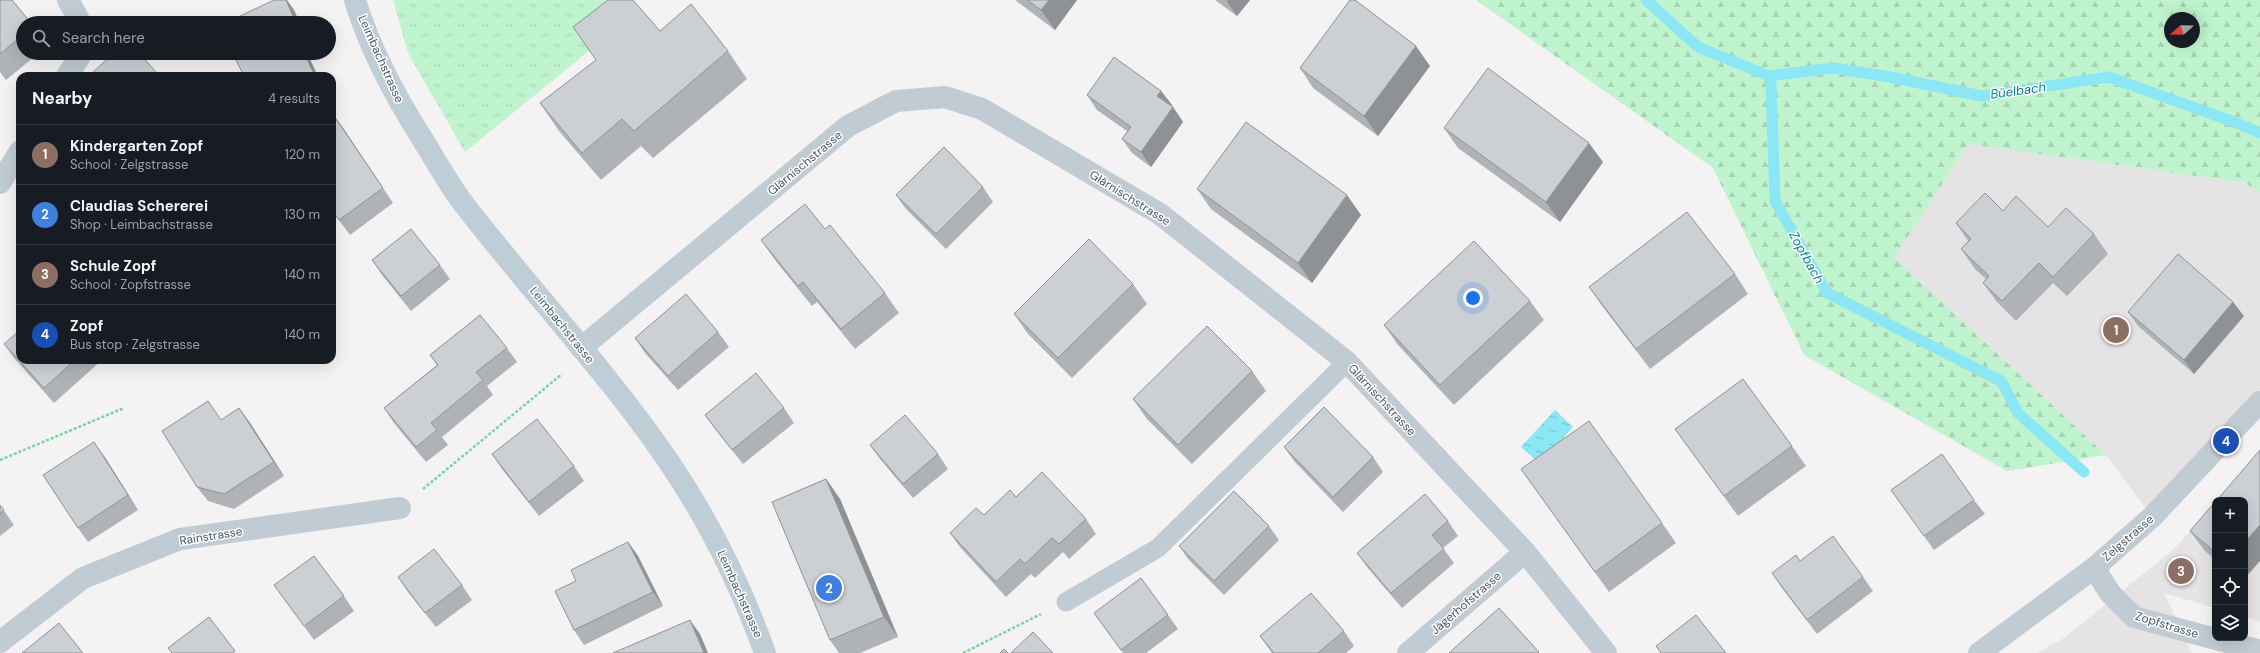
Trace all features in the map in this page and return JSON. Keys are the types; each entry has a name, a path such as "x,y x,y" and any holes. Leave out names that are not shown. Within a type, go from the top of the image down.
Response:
{"street":[{"path":"68,0 76,16"},
{"name":"Leimbachstrasse","path":"355,0 373,48 396,97 461,201 581,348 669,462 710,528 748,606 765,653"},
{"path":"70,72 77,60"},
{"name":"Glärnischstrasse","path":"581,348 848,126 896,101 945,97 982,109 1160,214 1347,362 1525,552 1606,653"},
{"path":"0,183 16,157"},
{"name":"Zelgstrasse","path":"1979,653 2094,568 2152,517 2226,441 2260,402"},
{"name":"Rainstrasse","path":"0,642 83,578 180,539 400,508"},
{"name":"Jägerhofstrasse","path":"1408,653 1525,552"},
{"name":"Zopfstrasse","path":"2094,568 2110,593 2134,617 2260,651"}],"lane":[{"path":"1066,602 1158,548 1347,362"}],"path":[{"path":"400,508 566,371"},
{"path":"0,460 124,408"},
{"path":"963,653 1066,602"}],"shaded area":[{"path":"1968,144 2245,183 2260,192 2260,402 2152,517 2106,455 1893,258"},
{"path":"2260,455 2260,622 2248,618 2248,497 2222,497"},
{"path":"2212,507 2212,607 2164,593 2192,653 2037,653 2064,638 2174,549"}],"green space":[{"path":"393,0 618,0 589,51 465,152 408,53"},
{"path":"1476,0 2260,0 2260,192 2245,183 1968,144 1894,258 2106,455 2007,471 1804,355 1713,168"}],"water":[{"path":"1555,410 1573,427 1540,464 1521,447"}],"building":[{"path":"0,0 12,0 25,16 16,16 16,41 0,54"},
{"path":"274,0 286,0 293,16 240,16"},
{"path":"608,0 633,0 660,31 691,4 728,51 634,131 622,119 582,153 540,103 596,60 573,27"},
{"path":"1027,0 1049,0 1041,10"},
{"path":"1350,0 1355,0 1416,46 1364,116 1300,68"},
{"path":"1114,57 1161,91 1157,96 1173,107 1141,152 1122,139 1131,127 1087,95"},
{"path":"106,60 145,60 156,72 93,72"},
{"path":"236,60 307,60 313,72 242,72"},
{"path":"1488,68 1589,143 1546,202 1444,128"},
{"path":"336,119 383,188 339,220 336,216"},
{"path":"1246,122 1347,195 1298,263 1197,189"},
{"path":"944,147 983,187 936,234 896,195"},
{"path":"1985,193 2003,211 2016,196 2048,227 2066,208 2094,234 2053,277 2039,263 2002,301 1983,283 1989,276 1961,249 1971,239 1956,223"},
{"path":"805,204 825,229 830,225 885,293 841,329 803,282 798,286 761,240"},
{"path":"1687,212 1735,274 1636,349 1589,287"},
{"path":"411,229 440,265 401,296 372,260"},
{"path":"1089,239 1133,284 1058,358 1014,314"},
{"path":"1474,241 1530,301 1440,385 1384,325"},
{"path":"2178,254 2233,302 2184,360 2128,312"},
{"path":"686,294 718,332 668,376 635,338"},
{"path":"480,315 507,348 476,372 483,380 431,423 437,430 416,447 384,408 438,365 430,355"},
{"path":"1207,326 1252,371 1178,445 1133,399"},
{"path":"16,334 16,357 4,344"},
{"path":"22,364 71,364 44,388"},
{"path":"756,373 784,408 732,450 705,415"},
{"path":"1743,379 1792,446 1724,496 1675,429"},
{"path":"208,401 221,420 239,408 274,462 224,494 197,487 162,431"},
{"path":"1324,407 1373,457 1333,497 1284,447"},
{"path":"905,415 938,454 903,484 870,445"},
{"path":"537,419 574,466 529,502 492,454"},
{"path":"1589,421 1662,523 1595,572 1521,469"},
{"path":"94,442 128,495 78,528 43,475"},
{"path":"2260,450 2260,525 2248,539 2248,497 2220,497"},
{"path":"1942,454 1974,500 1924,536 1891,490"},
{"path":"1042,472 1086,519 1059,544 1052,538 1025,564 1020,559 996,582 950,533 976,508 984,515 1010,490 1016,497"},
{"path":"826,479 884,617 830,640 772,502"},
{"path":"1234,491 1269,526 1214,581 1179,546"},
{"path":"1425,494 1448,521 1432,535 1444,549 1391,593 1357,553"},
{"path":"0,505 4,510 0,514"},
{"path":"2212,505 2212,549 2190,531"},
{"path":"1833,536 1863,577 1807,620 1772,573 1796,555 1800,561"},
{"path":"628,542 653,592 574,630 555,591 576,581 571,570"},
{"path":"434,549 462,585 425,613 398,577"},
{"path":"314,556 344,596 304,626 274,585"},
{"path":"1141,578 1168,615 1121,650 1094,613"},
{"path":"1311,593 1344,631 1318,653 1274,653 1260,636"},
{"path":"1499,608 1539,652 1538,653 1449,653"},
{"path":"1696,615 1726,653 1661,653 1656,646"},
{"path":"209,617 235,651 232,653 172,653 168,648"},
{"path":"690,620 704,653 613,653"},
{"path":"59,623 83,653 22,653"},
{"path":"1033,632 1053,653 1011,653"},
{"path":"1004,649 1008,653 1000,653"}],"waterway":[{"name":"Zopfbach","path":"1646,0 1698,47 1769,76 1771,84 1775,201 1827,293 2001,381 2018,413 2084,472"},
{"name":"Büelbach","path":"1769,76 1833,68 1890,77 1982,96 2109,77 2234,122 2260,133"}],"place":[{"name":"Kindergarten Zopf","path":"2116,330"},
{"name":"Zopf","path":"2226,441"},
{"name":"Schule Zopf","path":"2181,571"},
{"name":"Claudias Schererei","path":"829,588"}]}
